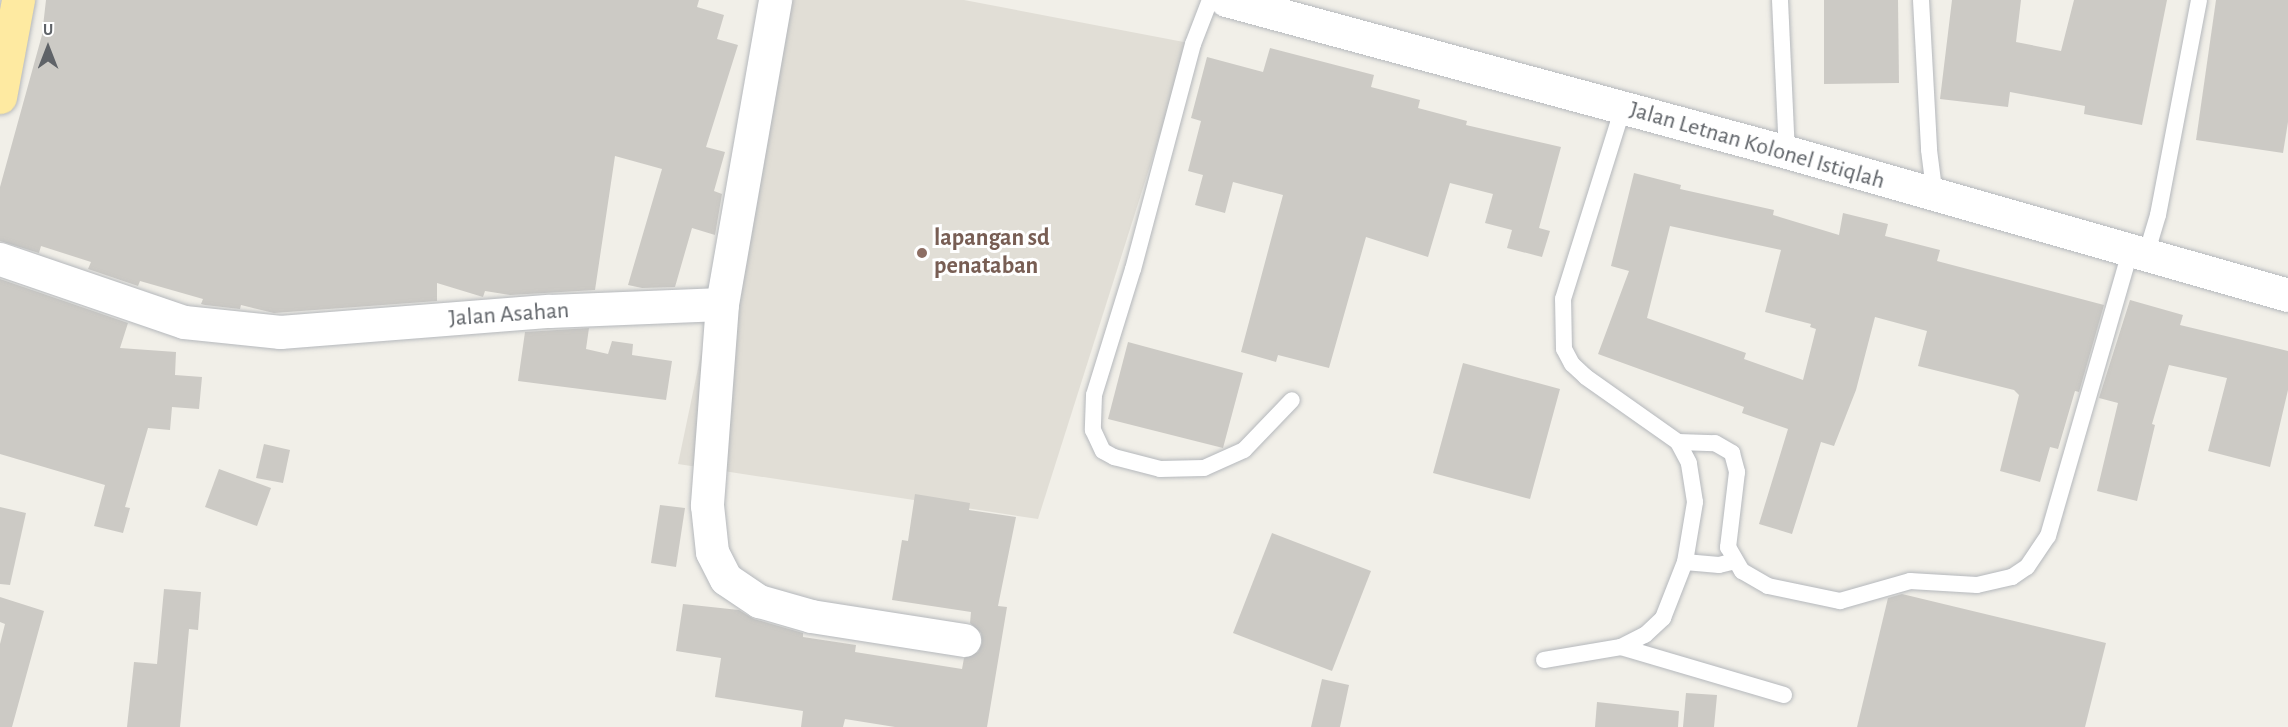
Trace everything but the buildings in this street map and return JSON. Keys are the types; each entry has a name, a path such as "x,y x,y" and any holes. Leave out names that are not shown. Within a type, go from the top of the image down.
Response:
{"highway":[{"path":"0,97 18,0"}],"street":[{"path":"775,0 722,304 707,506 712,552 726,579 759,601 811,616 964,640"},
{"name":"Jalan Letnan Kolonel Istiqlah","path":"1226,0 1787,152 1935,197 2288,295"},
{"name":"Jalan Asahan","path":"0,259 184,322 280,332 549,311 722,304"}],"lane":[{"path":"1210,0 1193,44 1133,269 1094,395 1093,430 1103,451 1114,457 1160,469 1204,468 1244,450 1292,400"},
{"path":"1780,0 1787,152"},
{"path":"1922,0 1929,150 1935,197"},
{"path":"1678,442 1715,443 1732,453 1737,463 1727,537 1735,561 1742,571 1768,586 1840,601 1917,580 1989,583 2027,567 2055,516 2138,254 2158,215 2199,0"},
{"path":"1544,660 1622,647 1645,635 1663,618 1685,562 1695,502 1689,463 1678,442 1586,377 1572,364 1561,332 1563,299 1623,108"},
{"path":"1685,562 1719,565 1735,561"},
{"path":"1622,647 1784,695"}],"shaded area":[{"name":"lapangan sd penataban","path":"775,0 964,0 1189,43 1038,519 678,464"}],"place":[{"name":"lapangan sd penataban","path":"922,253"}]}
